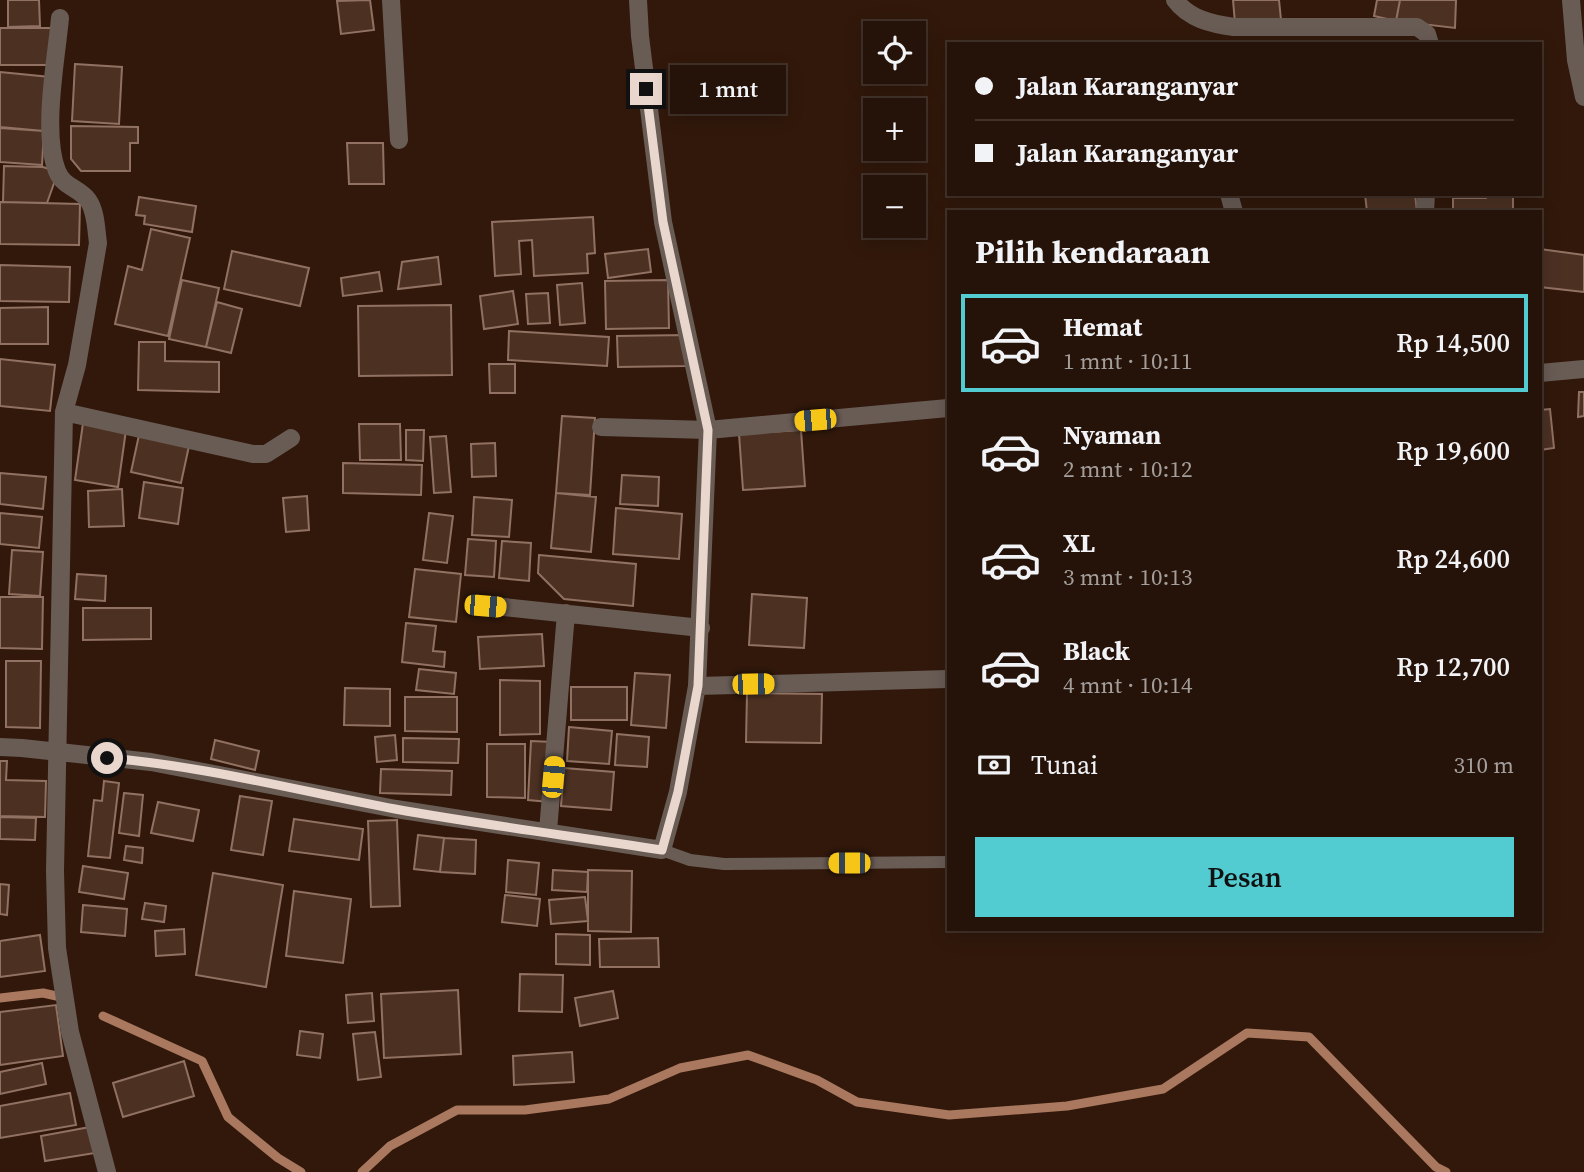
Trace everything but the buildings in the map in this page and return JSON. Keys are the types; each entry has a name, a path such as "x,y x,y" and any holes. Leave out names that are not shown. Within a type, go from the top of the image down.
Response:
{"street":[{"path":"391,0 400,139"},
{"path":"0,747 184,767 396,809 662,850 678,792 698,686 708,430 663,222 638,0"},
{"path":"1175,0 1190,13 1210,23 1234,27 1417,27 1427,34 1429,42"},
{"path":"1571,0 1576,60 1584,97"},
{"path":"60,18 51,122 52,154 62,181 88,200 96,225 98,243 77,365 64,412 54,871 57,948 70,1032 107,1172"},
{"path":"1542,373 1584,369"},
{"path":"601,427 708,430 947,408"},
{"path":"64,412 253,454 266,454 291,438"},
{"path":"485,606 701,628"},
{"path":"548,831 566,613"},
{"path":"698,686 947,679"}],"lane":[{"path":"662,850 690,860 724,863 947,862"}],"waterway":[{"path":"0,998 43,993 61,997"},
{"path":"103,1016 202,1061 228,1117 278,1158 301,1172"},
{"path":"362,1172 390,1146 457,1110 525,1110 609,1099 680,1068 748,1055 817,1080 857,1102 949,1115 1067,1106 1163,1089 1247,1033 1309,1037 1436,1167 1446,1172"}],"route":[{"path":"107,758 207,771 396,809 662,850 678,792 698,686 708,430 663,222 646,89"}]}
